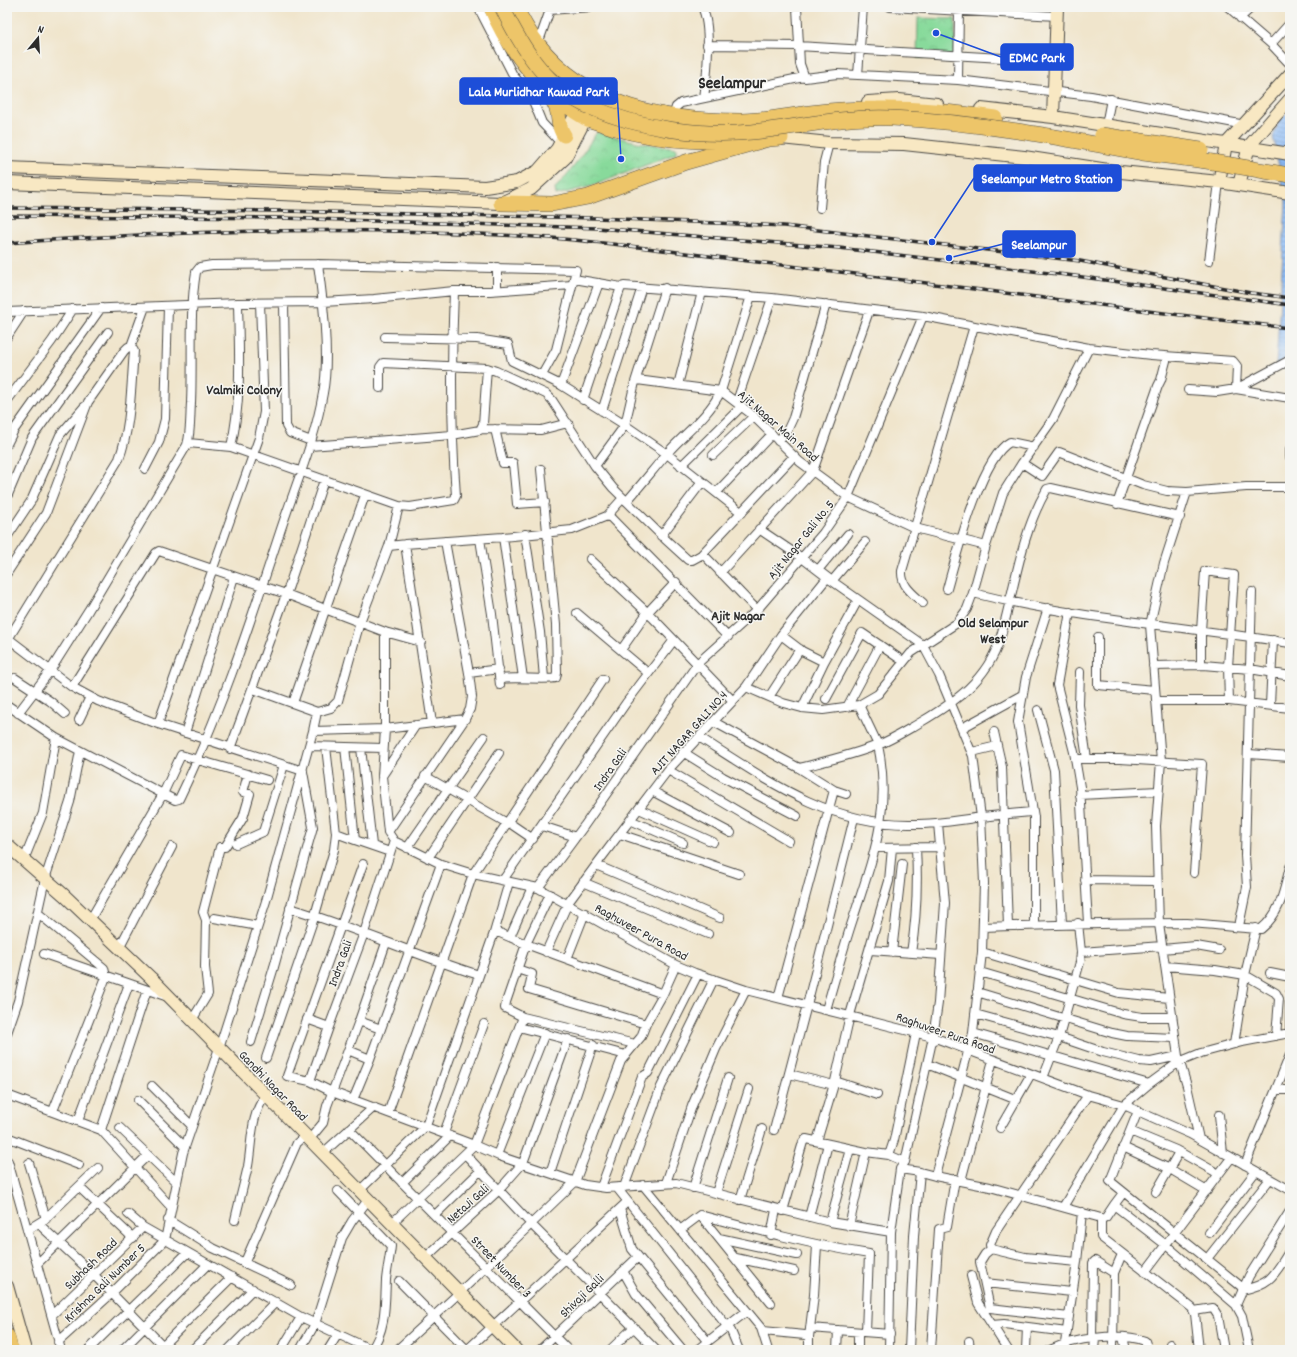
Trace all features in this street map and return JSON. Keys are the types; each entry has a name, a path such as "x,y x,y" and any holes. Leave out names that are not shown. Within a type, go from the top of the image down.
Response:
{"highway":[{"path":"491,7 504,33 522,61 540,83 557,109 559,129 562,139"},
{"path":"502,7 521,42 544,76 567,95 590,107 631,121 676,130 720,132 750,132 854,119 890,118 978,125 1290,175"},
{"path":"515,7 538,44 566,74 617,104 673,116 742,121 789,118 810,113 878,109 932,110 995,118 1290,165"},
{"path":"540,83 566,106 582,115 632,133 673,140 714,141 774,138"},
{"path":"501,203 552,204 588,198 686,162 774,138"},
{"path":"7,1336 11,1350"}],"street":[{"path":"478,7 513,75 531,96 542,123 562,139"},
{"path":"538,44 550,9 592,7"},
{"path":"702,7 705,18 707,44 707,69 704,98"},
{"path":"797,7 798,46 804,77"},
{"path":"858,74 861,50 863,7"},
{"path":"890,7 1057,11 1053,117"},
{"path":"1208,261 1226,144 1245,125 1289,68 1271,44 1228,7"},
{"path":"1240,18 1252,7"},
{"path":"958,80 959,9"},
{"path":"1271,44 1290,23"},
{"path":"707,44 798,46 1054,61"},
{"path":"673,116 676,107 681,103 804,77 858,74 958,80 1054,91 1111,99 1245,125"},
{"path":"7,183 501,203 531,189 565,158 582,115 594,91"},
{"path":"1239,185 1248,146 1290,98"},
{"path":"1106,125 1111,99"},
{"path":"810,113 842,104 899,100 1053,117 1226,144 1248,146 1290,154"},
{"path":"7,168 485,187 517,182 538,171 557,149 562,139 582,115"},
{"path":"774,138 829,143 904,144 1024,157 1151,176 1219,182 1290,193"},
{"path":"820,208 824,162 829,143"},
{"path":"517,182 523,193"},
{"path":"7,704 56,738 163,794 178,800 206,740 262,586 310,443 323,393 326,375 323,302 318,264"},
{"path":"18,713 50,671 108,578 188,443 191,398 193,305 196,276 200,267 212,265 318,264 576,270 556,350 542,375"},
{"path":"497,268 497,290"},
{"path":"7,312 101,308 145,308 238,303 323,302 454,291 497,290 573,282 599,283 621,287 665,288 772,298 826,304 869,311 923,316 1089,348 1235,362 1237,366 1236,389"},
{"path":"561,385 599,283"},
{"path":"583,400 621,287"},
{"path":"602,411 642,287"},
{"path":"595,466 625,425 635,382 665,288"},
{"path":"188,443 231,447 399,506 410,507 455,499 452,435 452,338 454,291"},
{"path":"678,385 702,292"},
{"path":"389,546 548,533 581,528 607,516 705,416 721,391 751,296"},
{"path":"681,466 739,404 772,298"},
{"path":"231,447 239,399 238,303"},
{"path":"158,724 254,455 264,412 260,303"},
{"path":"284,303 286,426 290,433 310,443 452,435 481,429 541,430 568,423"},
{"path":"778,440 787,431 793,418 826,304"},
{"path":"145,469 159,442 165,419 168,306"},
{"path":"7,444 14,430 101,308"},
{"path":"7,537 31,501 60,435 88,402 124,351 131,346 145,308"},
{"path":"7,401 52,341 73,309"},
{"path":"7,337 24,311"},
{"path":"720,572 813,470 869,311"},
{"name":"Ajit Nagar Gali No. 5","path":"698,663 757,610 823,533 848,497 923,316"},
{"path":"923,603 905,585 902,576 974,326"},
{"path":"7,497 32,438 108,332"},
{"path":"385,337 483,339 505,343 509,347 511,360 561,385 625,425 667,454 742,513"},
{"path":"131,346 134,351 130,395 124,442 119,459 8,640 72,687 90,697 158,724 303,771"},
{"path":"746,687 768,697 802,708 823,710 859,705 878,694 903,661 923,645 957,623 967,609 973,593 1003,493 1053,419 1089,348"},
{"path":"1117,504 1161,380 1167,356"},
{"path":"1236,389 1290,360"},
{"path":"380,388 380,367 382,364 452,366 496,370 546,394 568,423 595,466 613,488 661,536 690,560 702,554 794,456"},
{"path":"481,429 483,424 487,368"},
{"name":"Ajit Nagar Main Road","path":"636,380 721,391 754,416 794,456 848,497 915,528 960,541 986,546"},
{"path":"1188,390 1217,392 1236,389 1290,398"},
{"path":"7,573 46,513 88,402"},
{"path":"713,455 754,416"},
{"path":"495,429 503,464 513,463 518,504 545,502"},
{"path":"717,492 772,434"},
{"path":"947,589 960,541 992,462 1001,449 1010,442 1034,447"},
{"path":"1290,449 1290,457"},
{"path":"1022,463 1042,476 1059,452 1125,478 1167,491 1187,492 1246,487 1290,487"},
{"path":"480,538 500,682 523,678 556,678 558,656 541,469"},
{"path":"230,748 286,594 324,480"},
{"path":"661,536 702,482"},
{"path":"799,768 878,745 903,733 952,704 977,680 986,667 999,641 1008,601 1030,528 1047,489 1051,488 1117,504 1180,516"},
{"path":"1187,492 1164,563 1150,625 1152,666 1161,761 1158,791 1156,881 1158,924 1178,1059 1187,1086 1199,1139"},
{"path":"293,703 365,495"},
{"path":"253,686 256,690 316,712 331,708 338,700 360,622 389,546 399,506"},
{"path":"607,516 611,518 676,582 728,637"},
{"path":"759,529 802,558 829,580 923,645 939,675 972,752 976,768 981,817 984,883 982,952 973,1033 935,1176"},
{"path":"525,534 540,632 544,678"},
{"path":"818,570 848,534"},
{"path":"503,537 523,678"},
{"path":"391,837 425,776 465,719 470,709 472,697 469,673 444,541"},
{"name":"AJIT NAGAR GALI NO.4","path":"546,952 568,903 668,770 746,687 781,636 829,580 865,542"},
{"path":"407,544 404,546 421,642 432,723"},
{"path":"72,687 157,552 162,551 286,594 384,632 421,642"},
{"path":"702,554 757,610"},
{"path":"590,559 698,663 733,701"},
{"path":"1201,665 1201,631 1205,571 1234,575 1228,667 1229,701"},
{"path":"186,733 234,577"},
{"path":"621,650 647,613 676,582"},
{"path":"1239,926 1247,887 1245,856 1249,754 1252,592"},
{"path":"973,593 1008,601 1150,625 1290,643"},
{"path":"802,708 824,662 858,600"},
{"path":"1034,926 1033,812 1018,730 1022,695 1048,608"},
{"path":"1070,612 1057,685 1075,759 1080,795 1088,923"},
{"path":"577,613 648,673"},
{"path":"384,632 384,729 382,776 391,837 408,848 441,864 473,874 535,887 568,903"},
{"path":"826,700 862,633 903,661"},
{"path":"781,636 800,649 824,662"},
{"path":"1098,637 1098,685 1155,690"},
{"path":"359,1191 426,1126 494,933 506,881 533,839 648,673 674,640"},
{"path":"1270,705 1273,640"},
{"path":"847,707 880,645"},
{"path":"768,697 800,649"},
{"name":"Indra Gali","path":"510,937 535,887 576,837 698,663"},
{"path":"1152,666 1201,665 1250,669 1290,676"},
{"path":"469,673 499,669"},
{"path":"1080,672 1079,705 1087,759"},
{"path":"15,678 50,701 65,714"},
{"path":"388,1113 473,874 604,679"},
{"path":"962,728 1022,695"},
{"path":"79,720 90,697"},
{"path":"1156,701 1249,702 1290,708"},
{"path":"826,1010 844,945 876,848 881,823 883,782 878,745 859,705"},
{"path":"1038,710 1054,770 1062,924"},
{"path":"165,1240 168,1220 185,1147 219,1048 258,926 303,771 316,712"},
{"path":"313,731 384,729 465,719"},
{"path":"714,722 799,768 834,790 846,794"},
{"path":"382,776 416,725"},
{"path":"994,732 1002,767 1008,926"},
{"path":"408,848 484,737"},
{"path":"700,737 777,786 829,811 854,818 881,823 910,824 938,823 1004,814 1033,812"},
{"path":"24,860 43,813 56,738"},
{"path":"309,746 383,748"},
{"path":"972,752 998,746"},
{"path":"266,1058 315,916 334,850 336,833 326,747"},
{"path":"345,747 355,840"},
{"path":"361,748 372,845"},
{"path":"7,1033 18,1001 45,879 70,802 80,751"},
{"path":"684,752 724,777 797,816"},
{"path":"428,858 466,799 499,753"},
{"path":"1249,754 1290,757"},
{"path":"90,920 163,794 181,755 267,780"},
{"path":"1075,759 1161,761 1202,764 1194,873"},
{"path":"236,844 263,832 284,766"},
{"path":"668,770 789,841"},
{"path":"251,1042 313,827 308,788 303,771"},
{"path":"192,1020 208,994 205,966 206,920 203,912 220,847 225,847 243,818 250,794 243,792 248,774"},
{"path":"425,776 507,822 533,839"},
{"path":"778,998 834,790"},
{"path":"652,791 731,834"},
{"path":"1080,795 1158,791"},
{"path":"639,809 713,842"},
{"path":"774,1130 854,818"},
{"path":"630,820 683,842"},
{"path":"889,1350 891,1232 902,1166 928,1064 933,1037 942,955 945,893 938,823"},
{"path":"542,826 576,837"},
{"path":"336,833 390,852"},
{"path":"620,834 739,874"},
{"name":"Indra Gali","path":"310,1081 364,933 390,852 391,837"},
{"path":"119,948 172,846"},
{"path":"876,848 941,847"},
{"path":"817,1141 834,1084 866,953 870,950 889,881 892,848"},
{"path":"911,953 917,916 918,884 916,848"},
{"name":"Gandhi Nagar Road","path":"9,850 24,860 90,920 169,997 516,1350"},
{"path":"363,864 288,1076 310,1081 332,1092 447,1134 497,1155 575,1182 601,1188 666,1183 716,1193 830,1222 891,1232"},
{"path":"353,1100 410,952 441,864"},
{"path":"892,952 902,864"},
{"path":"596,865 720,918"},
{"path":"983,927 1088,923 1239,926 1262,928 1277,912 1290,867"},
{"path":"1085,880 1156,881"},
{"path":"583,882 708,934"},
{"path":"550,894 526,944 505,1008 523,1017 635,1044"},
{"name":"Raghuveer Pura Road","path":"568,903 676,964 698,974 746,990 933,1037 1031,1074 1138,1111 1199,1139 1290,1190"},
{"path":"290,908 342,924 410,952 479,975"},
{"path":"38,913 104,968 106,977 53,1111"},
{"path":"566,959 585,913"},
{"path":"214,918 258,926"},
{"path":"1043,1078 1053,1055 1075,980 1081,952 1078,923"},
{"path":"1234,1044 1244,976 1256,928"},
{"path":"494,933 500,933 546,952 664,994"},
{"path":"244,1264 297,1143 307,1138 323,1123 332,1092 386,942"},
{"path":"1081,952 1196,946 1219,950"},
{"path":"870,950 942,955"},
{"path":"982,952 1119,992 1169,998"},
{"path":"44,954 106,977 169,997"},
{"path":"397,1350 460,1293 575,1182 621,1061 641,1037 646,1024 664,994 676,964"},
{"path":"975,1014 1059,1036 1103,1052 1139,1061 1151,1062 1178,1059 1234,1044 1290,1033 1290,995 1279,995 1244,976 1214,970 1165,966"},
{"path":"517,969 532,974 529,989 646,1024"},
{"path":"980,972 1123,1014 1142,1017 1172,1017"},
{"path":"1270,973 1290,977"},
{"path":"601,1188 642,1077 648,1073 698,974"},
{"path":"714,979 660,1087 621,1187 627,1202 727,1327 734,1337 738,1350"},
{"path":"78,1120 129,984"},
{"path":"101,1130 147,990"},
{"path":"666,1183 692,1106 716,1049 746,990"},
{"path":"977,992 1127,1036 1175,1038"},
{"path":"1276,1036 1279,995"},
{"path":"392,1224 466,1155 474,1145 523,1017"},
{"path":"307,1019 329,1027"},
{"path":"359,1020 381,1029"},
{"path":"402,1183 447,1134 484,1024"},
{"path":"519,1027 626,1055"},
{"path":"497,1155 545,1033"},
{"path":"889,1156 900,1112 916,1033"},
{"path":"973,1033 1149,1084"},
{"path":"523,1164 568,1039"},
{"path":"550,1173 592,1046"},
{"path":"348,1050 370,1059"},
{"path":"1245,1165 1290,1055"},
{"path":"1063,1207 1124,1106 1178,1059"},
{"path":"931,1350 939,1229 947,1227 958,1180 993,1060"},
{"path":"928,1064 1017,1100"},
{"path":"789,1074 877,1095"},
{"path":"1000,1128 1031,1074"},
{"path":"692,1188 728,1078"},
{"path":"152,1086 192,1126"},
{"path":"716,1193 749,1089"},
{"path":"1276,1090 1290,1090"},
{"path":"991,1249 991,1241 1088,1094"},
{"path":"7,1095 78,1120 101,1130 171,1207"},
{"path":"235,1220 248,1167 256,1117 261,1101 266,1096"},
{"path":"138,1100 185,1147"},
{"path":"322,1154 374,1108"},
{"path":"1138,1111 1110,1181 1123,1193 1175,1232 1242,1289"},
{"path":"1219,1115 1223,1152"},
{"path":"120,1128 176,1183"},
{"name":"Street Number 3","path":"349,1129 568,1350"},
{"path":"740,1200 762,1129"},
{"path":"1130,1131 1179,1152 1219,1174"},
{"path":"7,1137 79,1165"},
{"path":"771,1234 804,1140 806,1139 889,1156 902,1166 920,1172 958,1180 1019,1197 1063,1207 1102,1219"},
{"path":"809,1217 828,1144"},
{"path":"1123,1147 1170,1169 1207,1191"},
{"path":"830,1222 850,1149"},
{"path":"849,1226 866,1152"},
{"path":"1156,1192 1179,1152"},
{"path":"37,1264 97,1203 148,1155"},
{"path":"466,1155 500,1189 531,1224 656,1350"},
{"path":"1145,1272 1231,1158"},
{"path":"8,1161 60,1346"},
{"path":"29,1163 46,1219"},
{"name":"NetaJi Gali","path":"425,1258 500,1189 523,1164"},
{"path":"27,1230 46,1219 98,1168"},
{"path":"435,1215 481,1170"},
{"path":"1210,1233 1256,1171"},
{"path":"909,1350 914,1236 920,1172"},
{"path":"1210,1255 1270,1179"},
{"path":"643,1185 764,1332 768,1350"},
{"path":"79,1187 133,1238"},
{"path":"128,1214 143,1227 301,1317 338,1334 358,1347 371,1350 378,1340 384,1321 386,1282 391,1246 338,1191"},
{"path":"1123,1193 1106,1217 1102,1219 1100,1236 1194,1310 1213,1308 1218,1316 1224,1350"},
{"path":"300,1350 315,1324 338,1248 347,1230 368,1200"},
{"path":"399,1281 467,1350 492,1325 627,1202"},
{"path":"1114,1205 1166,1245 1236,1305 1242,1316 1249,1350"},
{"path":"620,1209 632,1249 708,1342"},
{"path":"1236,1305 1242,1289 1290,1211"},
{"path":"1065,1347 1077,1262 1082,1212"},
{"path":"680,1230 700,1215"},
{"path":"700,1215 817,1245 869,1254 862,1332 858,1350"},
{"path":"700,1215 771,1303"},
{"path":"168,1220 213,1248 291,1285"},
{"name":"Subhash Road","path":"52,1315 143,1227"},
{"path":"43,1228 94,1275 145,1327 162,1348 232,1277"},
{"path":"719,1238 797,1255"},
{"name":"Krishna Gali Number 5","path":"60,1346 165,1240"},
{"path":"809,1350 817,1245"},
{"path":"991,1249 1025,1257 1077,1262"},
{"path":"991,1249 985,1254 980,1262 990,1308 1069,1317"},
{"path":"1242,1289 1265,1284 1271,1278 1290,1250"},
{"path":"88,1350 187,1253"},
{"path":"1113,1350 1114,1273 1122,1254"},
{"name":"Shivaji Galli","path":"540,1350 638,1257"},
{"path":"736,1258 794,1271"},
{"path":"1094,1350 1093,1263 1095,1261 1114,1273"},
{"path":"122,1350 208,1264"},
{"path":"623,1271 636,1294 683,1350"},
{"path":"971,1276 978,1303 1008,1350"},
{"path":"985,1283 1072,1292"},
{"path":"7,1286 25,1350"},
{"path":"192,1350 253,1289"},
{"path":"228,1350 276,1302"},
{"path":"1194,1310 1199,1350"},
{"path":"696,1350 747,1312"},
{"path":"281,1350 301,1317"},
{"path":"992,1325 1027,1327 1067,1332"},
{"path":"610,1350 634,1327"},
{"path":"1026,1350 1027,1327"},
{"path":"810,1328 890,1334"},
{"path":"837,1350 838,1330"},
{"path":"764,1332 805,1334 809,1338"},
{"path":"328,1350 338,1334"},
{"path":"1050,1350 1093,1339 1113,1336 1145,1341 1148,1350"},
{"path":"1123,1337 1126,1350"},
{"path":"969,1340 970,1350"}],"green space":[{"path":"918,18 955,19 955,58 917,58"},
{"path":"597,132 636,142 677,148 677,153 592,186 556,195 555,189 575,165"}],"water":[{"path":"1290,109 1290,370 1276,366 1286,202 1273,137 1278,123"}],"railway":[{"path":"7,208 281,211 596,218 784,226 1080,261 1251,293 1290,298"},
{"path":"7,216 281,218 597,228 839,248 1075,276 1290,305"},
{"path":"7,243 211,232 347,230 415,231 551,238 628,246 1290,328"}],"place":[{"name":"EDMC Park","path":"936,33"},
{"name":"Lala Murlidhar Kawad Park","path":"621,159"},
{"name":"Seelampur Metro Station","path":"932,242"},
{"name":"Seelampur","path":"949,258"}],"district":[{"name":"Seelampur","path":"732,82"},
{"name":"Valmiki Colony","path":"244,389"},
{"name":"Ajit Nagar","path":"738,615"},
{"name":"Old Selampur West","path":"993,630"}]}
